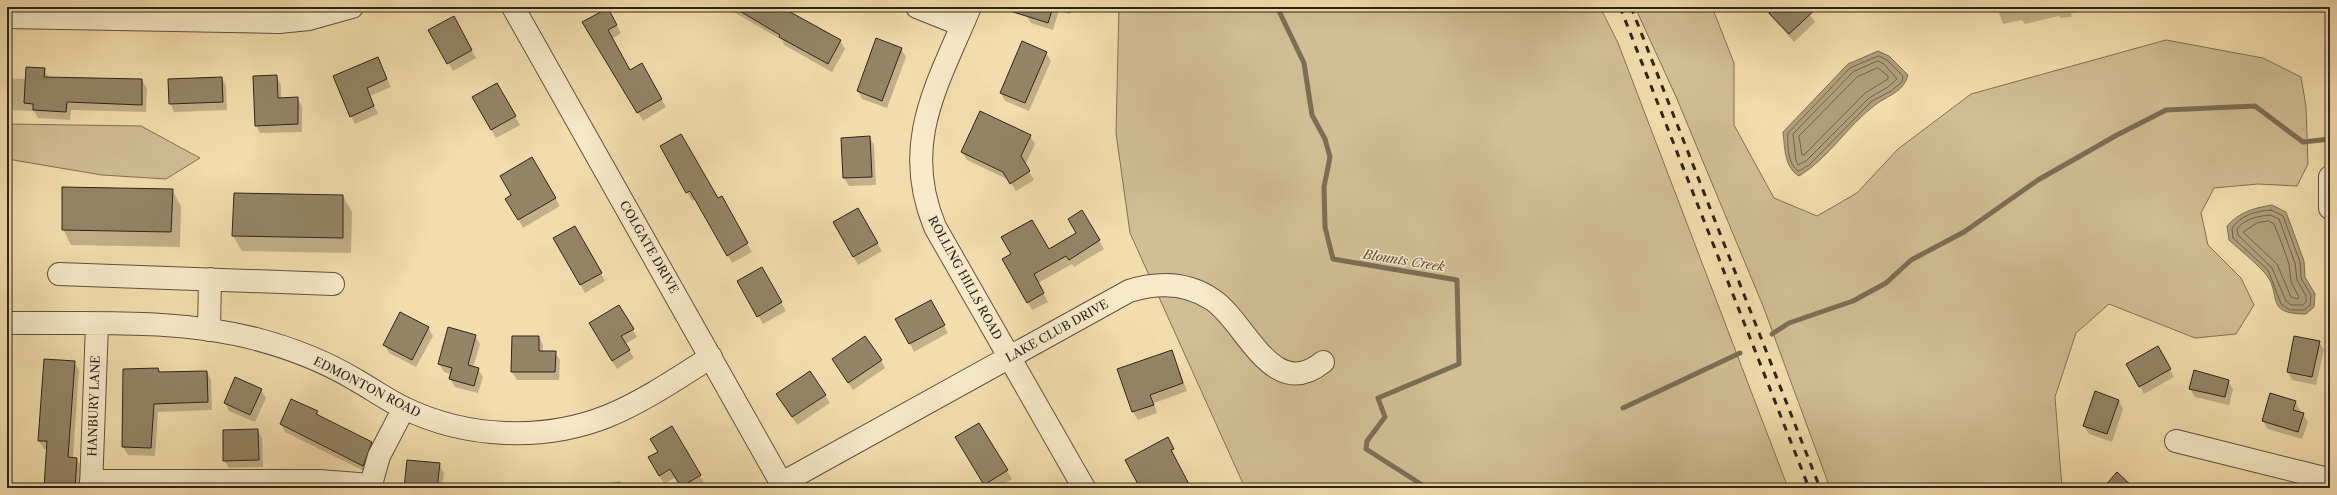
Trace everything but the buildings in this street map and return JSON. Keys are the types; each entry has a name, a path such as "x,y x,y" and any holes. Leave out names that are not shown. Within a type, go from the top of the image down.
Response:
{"street":[{"path":"7,17 279,22 309,19 352,7"},
{"name":"COLGATE DRIVE","path":"513,7 712,357 783,486"},
{"path":"917,7 966,16"},
{"name":"ROLLING HILLS ROAD","path":"966,16 927,110 920,154 921,180 927,206 935,227 1084,488"},
{"path":"2330,177 2330,208"},
{"path":"59,274 333,284"},
{"path":"209,330 210,279"},
{"name":"LAKE CLUB DRIVE","path":"783,486 1008,357 1129,291 1147,286 1165,284 1184,287 1214,300 1225,310 1266,360 1275,367 1289,372 1300,372 1311,370 1323,362"},
{"name":"EDMONTON ROAD","path":"7,323 154,324 209,330 257,339 296,352 344,373 404,408 426,417 473,430 510,433 543,432 573,427 608,416 639,401 712,357"},
{"name":"HANBURY LANE","path":"91,485 97,324"},
{"path":"91,485 319,481 371,486 379,456 404,408"},
{"path":"2176,441 2328,480"}],"shaded area":[{"path":"1119,7 1600,7 1618,43 1788,488 1245,488 1130,233 1116,133"},
{"path":"1635,7 1712,7 1734,63 1734,125 1774,198 1817,216 1857,193 1898,149 1971,94 2166,40 2263,58 2301,77 2306,106 2308,164 2297,186 2258,184 2214,188 2201,213 2208,245 2241,278 2254,305 2236,334 2195,338 2109,304 2076,333 2055,397 2062,488 1830,488 1763,306 1677,99"},
{"path":"7,124 141,126 200,158 166,179 102,175 7,159"}],"water":[{"path":"1878,51 1889,56 1908,75 1903,86 1865,113 1820,160 1799,176 1790,168 1786,157 1783,132 1848,64"},
{"path":"2272,205 2286,212 2304,261 2305,277 2315,294 2314,307 2306,314 2284,311 2279,307 2270,280 2251,259 2229,240 2227,226 2232,221 2247,211"}],"waterway":[{"name":"Blounts Creek","path":"1277,7 1304,63 1312,115 1325,139 1330,157 1324,187 1325,227 1333,259 1457,280 1459,364 1378,398 1385,417 1367,441 1366,449 1427,488"},
{"path":"1772,334 1789,323 1853,301 1886,283 1911,260 1964,232 2038,180 2117,135 2166,110 2255,106 2303,142 2330,139"},
{"path":"1623,408 1740,353"}],"railway":[{"path":"1620,7 1809,488"},
{"path":"1631,7 1820,488"}]}
